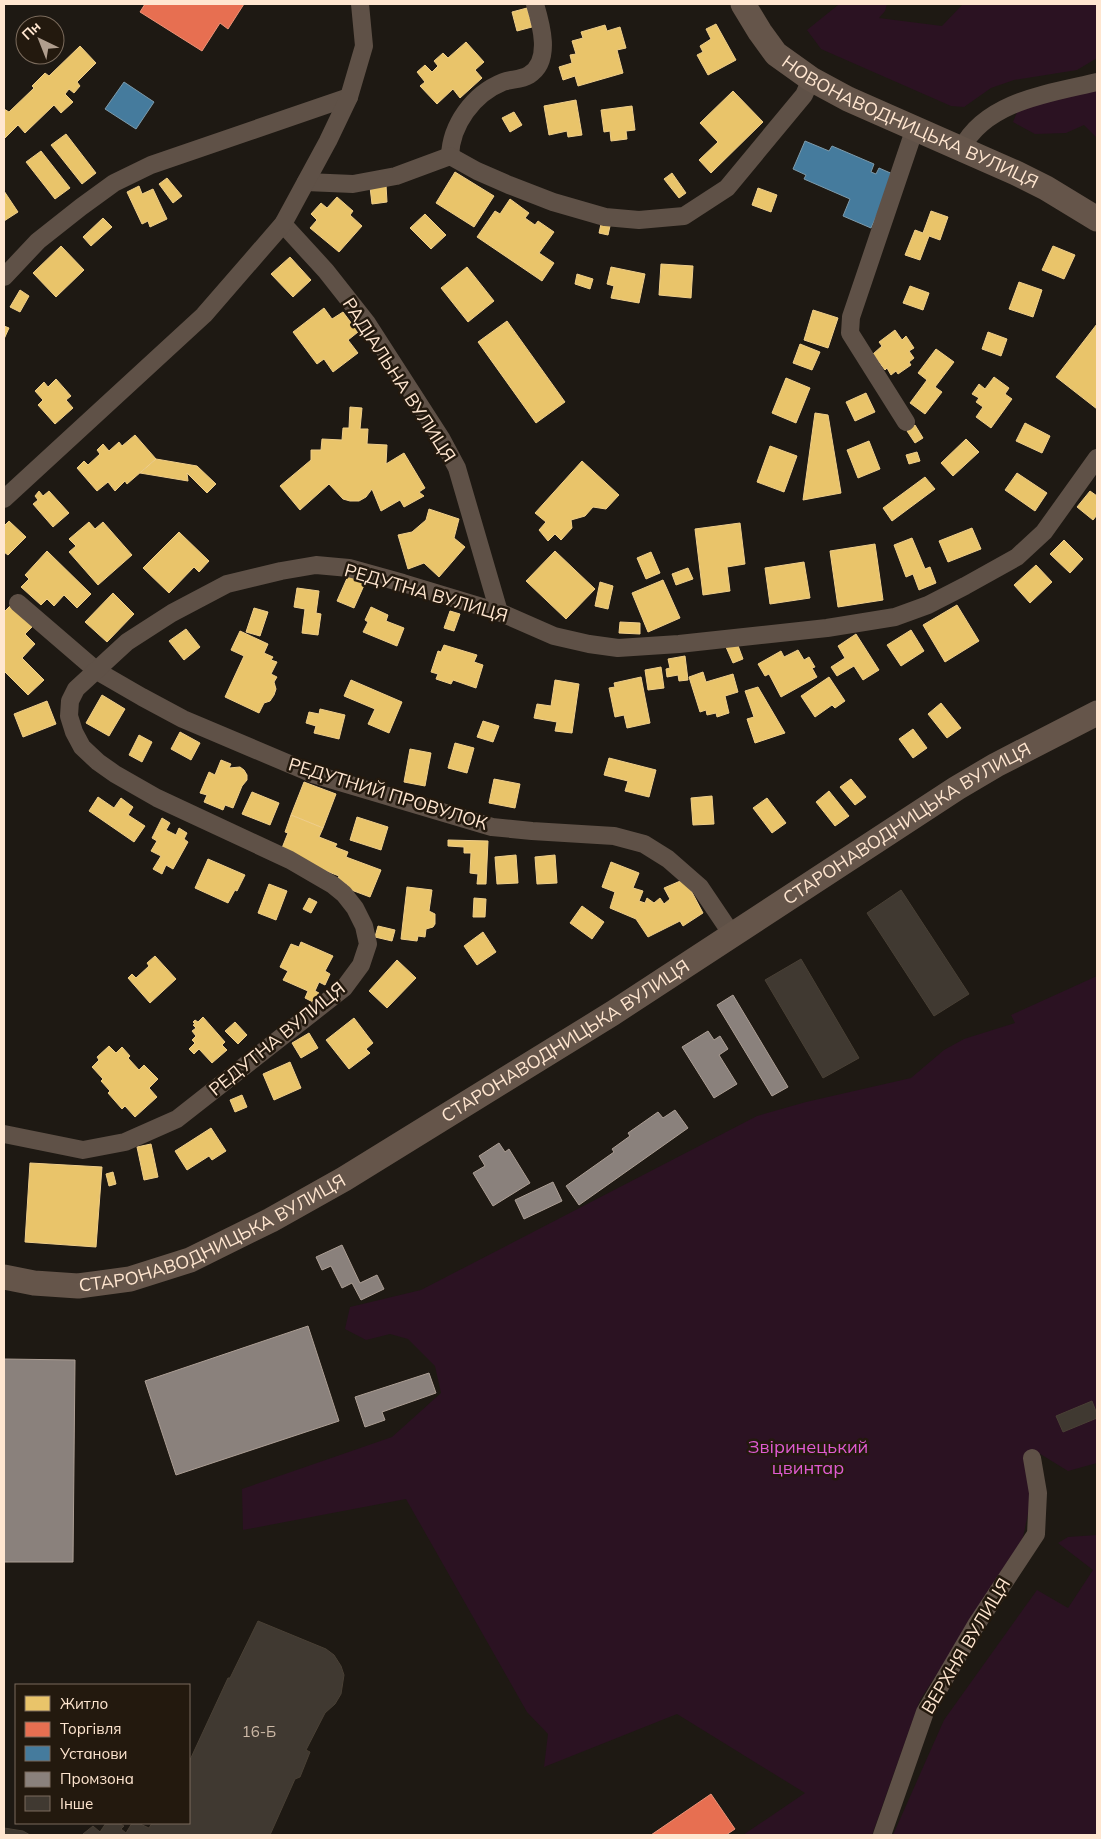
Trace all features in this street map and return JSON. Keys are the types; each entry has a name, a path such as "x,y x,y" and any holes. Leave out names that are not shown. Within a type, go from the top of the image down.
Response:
{"main road":[{"name":"НОВОНАВОДНИЦЬКА ВУЛИЦЯ","path":"744,4 760,32 776,54 811,79 848,99 962,148 1046,188 1097,219"},
{"name":"СТАРОНАВОДНИЦЬКА ВУЛИЦЯ","path":"4,1277 54,1285 78,1286 130,1279 190,1260 304,1203 596,1024 965,783 996,764 1097,713"}],"street":[{"path":"4,499 204,315 282,224 328,141 349,97 364,46 360,4"},
{"path":"450,156 450,142 465,112 477,97 491,87 505,81 522,79 536,69 543,47 541,26 534,4"},
{"path":"306,182 353,184 396,176 450,156 477,171 509,185 553,202 605,217 639,220 684,216 727,188 804,95 811,79"},
{"path":"962,148 967,138 979,126 989,118 1017,103 1044,94 1097,82"},
{"path":"4,277 38,241 114,183 151,165 349,97"},
{"path":"906,422 850,333 851,317 915,128"},
{"name":"РАДІАЛЬНА ВУЛИЦЯ","path":"282,224 326,271 367,323 441,438 457,468 499,612"},
{"name":"РЕДУТНА ВУЛИЦЯ","path":"4,1134 82,1150 125,1142 177,1119 344,988 361,965 368,944 364,926 354,908 344,894 333,885 290,860 157,798 115,774 82,747 74,732 69,716 70,702 76,689 127,642 172,613 227,584 316,565 349,568 499,612 554,636 618,648 679,644 827,628 895,617 936,601 1017,557 1044,532 1097,458"},
{"name":"РЕДУТНИЙ ПРОВУЛОК","path":"18,603 97,671 183,719 313,774 492,826 532,831 614,836 644,844 668,859 700,887 733,936"},
{"name":"ВЕРХНЯ ВУЛИЦЯ","path":"882,1835 925,1712 976,1624 1036,1534 1038,1493 1032,1458"}],"green space":[{"path":"838,4 887,4 885,11 879,18 942,26 963,4 1097,4 1097,58 1077,70 1014,80 991,88 964,107 951,106 821,49 807,30"},
{"path":"1097,87 1097,138 1084,125 1066,133 1035,134 1013,122 1020,105"},
{"name":"Звіринецький цвинтар","path":"1097,976 1097,1463 1068,1471 1037,1452 1024,1453 1031,1500 1022,1542 920,1700 872,1835 743,1835 805,1793 677,1714 544,1767 548,1734 527,1712 406,1499 243,1530 242,1489 392,1437 441,1393 435,1366 408,1339 390,1334 366,1340 345,1329 350,1307 421,1290 757,1116 806,1102 911,1078 944,1050 964,1039 1015,1023 1011,1015"},
{"path":"1097,1535 1097,1835 893,1835 944,1720 1037,1590 1068,1608 1093,1570 1058,1543 1068,1537"}],"building: Житло":[{"path":"527,8 532,27 517,31 512,12"},
{"path":"716,24 736,60 708,75 697,55 703,52 700,46 711,39 706,29"},
{"path":"605,25 607,31 620,27 626,48 617,50 623,73 578,86 575,76 563,80 559,67 572,63 570,55 576,54 572,41 583,38 581,32"},
{"path":"466,42 484,62 475,70 482,78 460,98 453,89 437,104 420,86 425,82 417,72 425,65 432,72 438,66 434,61 443,53 448,58"},
{"path":"80,46 96,63 77,82 80,86 74,93 69,89 65,94 73,102 61,113 54,105 25,133 18,125 4,139 4,109 9,112 34,88 32,86 45,73 49,76 60,65 65,65 65,61"},
{"path":"733,91 763,122 711,173 699,160 718,142 700,123"},
{"path":"576,100 582,135 568,137 567,131 549,135 544,106"},
{"path":"632,106 635,130 626,131 627,139 611,141 610,131 604,132 601,110"},
{"path":"514,112 522,125 510,132 502,118"},
{"path":"66,134 96,173 82,184 51,145"},
{"path":"41,151 70,188 55,199 26,162"},
{"path":"455,172 494,196 474,227 436,203"},
{"path":"672,173 686,193 679,198 664,179"},
{"path":"167,178 182,196 173,203 159,184"},
{"path":"386,185 387,202 372,204 370,187"},
{"path":"139,186 142,194 153,189 167,219 150,227 148,221 142,224 127,192"},
{"path":"758,188 777,195 771,212 752,205"},
{"path":"4,191 18,212 4,221"},
{"path":"337,197 353,211 350,215 362,226 339,252 310,228 317,220 311,214 321,203 327,208"},
{"path":"510,199 529,213 525,218 535,225 538,221 554,232 539,253 554,263 542,281 477,237 495,211 500,214"},
{"path":"931,211 948,217 940,240 929,236 920,260 905,255 915,230 923,233"},
{"path":"425,214 446,235 431,249 410,228"},
{"path":"103,218 112,227 91,246 83,237"},
{"path":"601,224 610,226 608,235 599,233"},
{"path":"61,246 84,270 56,297 33,273"},
{"path":"1053,246 1075,255 1064,279 1042,270"},
{"path":"290,257 311,280 293,297 271,274"},
{"path":"661,264 693,266 691,298 659,295"},
{"path":"467,267 494,301 468,322 441,288"},
{"path":"611,267 645,274 639,303 611,298 614,286 607,284"},
{"path":"577,274 593,279 590,289 575,284"},
{"path":"1019,282 1042,290 1033,317 1009,309"},
{"path":"910,286 929,293 923,310 903,303"},
{"path":"20,290 29,296 20,312 10,307"},
{"path":"324,308 332,319 343,312 358,332 348,340 358,353 333,372 324,359 317,364 293,332"},
{"path":"813,310 838,318 828,348 804,340"},
{"path":"507,321 565,402 536,423 478,342"},
{"path":"1097,324 1097,409 1056,377"},
{"path":"4,326 9,328 4,339"},
{"path":"895,330 902,340 906,336 914,348 909,351 914,358 909,362 911,365 898,374 896,371 891,375 887,368 885,370 873,354 882,346 879,342"},
{"path":"988,332 1007,339 1001,356 982,349"},
{"path":"800,344 820,352 812,370 793,363"},
{"path":"936,349 954,362 935,387 942,392 925,414 910,403 927,380 918,373"},
{"path":"994,377 1009,388 1005,394 1012,399 991,428 976,417 983,407 976,402 979,398 972,394 979,384 985,389"},
{"path":"786,378 810,388 796,423 772,413"},
{"path":"56,379 71,396 66,400 73,408 55,424 38,405 43,400 35,391 44,382 48,387"},
{"path":"866,393 875,412 855,421 846,402"},
{"path":"350,407 362,408 360,429 368,429 367,444 387,445 386,464 404,453 425,488 419,492 424,496 404,507 400,500 381,511 372,489 366,497 359,501 350,501 343,499 329,484 300,510 280,486 311,460 311,450 321,450 322,439 342,440 343,428 349,428"},
{"path":"815,413 828,415 841,493 803,500"},
{"path":"1025,423 1050,436 1042,453 1016,441"},
{"path":"915,425 923,438 915,443 907,431"},
{"path":"135,435 156,459 127,484 125,481 115,491 108,482 97,491 77,468 84,461 88,465 100,454 97,450 103,444 109,451 119,442 122,446"},
{"path":"966,439 979,452 953,476 941,463"},
{"path":"869,441 880,469 858,478 847,450"},
{"path":"770,446 797,456 784,492 757,482"},
{"path":"917,452 920,461 909,464 906,455"},
{"path":"156,459 197,466 216,484 207,493 187,473 188,481 140,473"},
{"path":"582,461 619,495 606,509 593,507 585,516 571,520 572,528 561,540 555,534 548,541 539,530 546,522 535,513"},
{"path":"1017,473 1047,493 1035,511 1005,490"},
{"path":"925,477 935,489 892,521 883,508"},
{"path":"39,491 43,496 49,491 69,513 53,527 33,504 38,500 35,496"},
{"path":"1090,491 1097,496 1097,515 1093,520 1077,507"},
{"path":"429,509 459,519 454,538 465,547 439,577 424,563 408,569 398,535 412,532 426,520"},
{"path":"9,521 26,537 8,555 4,552 4,526"},
{"path":"89,522 95,529 103,522 132,555 98,585 69,552 76,546 69,539"},
{"path":"740,523 745,564 727,567 730,591 703,595 695,529"},
{"path":"972,528 981,549 948,562 939,541"},
{"path":"179,532 209,561 199,572 194,567 169,593 143,568"},
{"path":"912,538 925,569 930,567 936,583 919,590 913,574 906,577 894,545"},
{"path":"1064,540 1083,559 1070,573 1050,554"},
{"path":"875,544 883,600 838,607 830,551"},
{"path":"47,551 91,594 77,608 64,595 54,606 47,599 41,605 21,587 29,579 25,575"},
{"path":"555,551 595,589 566,619 526,581"},
{"path":"651,552 660,573 646,579 637,558"},
{"path":"804,562 810,598 770,604 765,568"},
{"path":"1036,565 1052,582 1030,603 1014,585"},
{"path":"688,568 693,579 676,585 672,574"},
{"path":"348,576 365,583 354,608 337,601"},
{"path":"663,580 680,618 648,632 632,593"},
{"path":"600,582 613,586 608,609 595,606"},
{"path":"297,588 319,591 316,613 321,614 318,635 302,633 305,609 294,607"},
{"path":"113,593 134,614 107,642 85,622"},
{"path":"13,603 34,625 25,634 35,644 22,658 44,680 28,695 4,671 4,612"},
{"path":"957,605 979,641 945,662 923,625"},
{"path":"371,607 388,615 386,621 404,628 397,646 363,632 368,622 365,620"},
{"path":"254,608 268,612 260,636 246,632"},
{"path":"450,611 460,614 454,631 444,628"},
{"path":"620,622 640,623 640,634 619,633"},
{"path":"186,629 200,647 184,660 169,641"},
{"path":"911,630 924,651 901,666 887,645"},
{"path":"240,631 268,644 264,653 273,657 271,660 277,662 271,674 277,677 274,682 276,689 274,695 270,701 264,703 259,713 225,697 244,656 231,650"},
{"path":"856,634 879,670 863,680 854,666 837,676 831,667 845,658 838,646"},
{"path":"737,643 743,659 733,663 726,647"},
{"path":"444,645 477,655 474,662 483,665 476,688 453,680 451,684 436,679 438,674 431,672 438,651 441,652"},
{"path":"798,650 804,660 809,657 815,667 812,668 817,677 781,697 769,674 765,676 758,664 781,651 784,657"},
{"path":"685,656 688,680 679,681 678,675 667,677 666,669 670,668 668,659"},
{"path":"661,667 664,688 648,690 645,670"},
{"path":"703,672 706,682 733,674 738,692 725,696 729,713 717,717 716,713 707,715 706,710 700,712 689,677"},
{"path":"641,677 650,723 627,728 624,715 615,717 609,688 615,687 614,683"},
{"path":"829,677 845,701 835,708 832,705 815,717 801,696"},
{"path":"351,680 402,702 389,733 368,724 375,709 344,696"},
{"path":"555,680 579,684 572,733 555,731 557,722 534,718 537,704 551,706"},
{"path":"758,687 785,733 755,743 747,719 754,717 745,691"},
{"path":"102,695 125,709 109,736 86,723"},
{"path":"47,701 56,724 23,737 14,714"},
{"path":"941,703 961,728 947,738 928,714"},
{"path":"320,709 345,715 339,739 314,733 316,726 306,723 309,712 319,714"},
{"path":"483,721 499,726 493,742 477,737"},
{"path":"913,729 927,748 913,758 899,739"},
{"path":"180,732 200,743 191,760 171,749"},
{"path":"139,735 152,742 142,762 129,755"},
{"path":"455,743 474,748 467,773 448,768"},
{"path":"410,749 431,753 425,786 404,782"},
{"path":"609,758 656,770 649,797 625,791 628,781 604,775"},
{"path":"221,760 231,764 229,768 240,767 247,775 247,780 242,786 233,808 225,805 223,810 204,802 207,795 200,793 209,772 215,775"},
{"path":"494,779 520,784 515,808 489,803"},
{"path":"851,779 866,797 855,805 840,787"},
{"path":"304,782 336,794 323,828 291,815"},
{"path":"829,791 849,816 835,826 816,802"},
{"path":"252,792 279,803 270,825 242,814"},
{"path":"712,796 714,824 693,825 691,798"},
{"path":"98,797 114,808 121,798 133,807 128,815 145,826 134,842 89,811"},
{"path":"767,798 786,823 772,833 753,808"},
{"path":"291,815 323,828 319,837 337,844 335,847 348,852 346,857 381,870 370,897 346,888 347,884 337,880 339,876 280,853 288,833 285,832"},
{"path":"357,817 388,827 381,850 350,840"},
{"path":"162,818 170,823 166,830 176,835 179,828 187,833 184,839 188,842 173,869 166,865 162,874 153,869 161,856 151,851 157,841 152,838"},
{"path":"448,840 488,841 486,884 477,884 478,874 470,873 471,853 464,853 464,847 448,846"},
{"path":"516,855 518,883 497,884 495,857"},
{"path":"555,855 557,883 537,884 535,857"},
{"path":"208,859 245,875 228,903 195,888"},
{"path":"611,862 639,873 633,888 643,891 639,901 645,903 647,898 654,903 660,898 664,904 670,899 664,888 685,879 703,913 683,926 680,921 648,937 636,919 610,908 615,892 602,887"},
{"path":"269,884 287,891 276,920 258,913"},
{"path":"407,887 432,890 429,911 435,914 435,924 433,927 426,929 425,937 418,936 417,941 401,939"},
{"path":"309,898 317,902 311,913 303,909"},
{"path":"474,898 486,899 485,917 473,917"},
{"path":"582,906 604,922 592,939 570,923"},
{"path":"378,926 395,930 392,941 375,937"},
{"path":"483,932 496,952 477,965 464,946"},
{"path":"301,942 333,956 325,971 330,974 325,985 319,982 315,991 319,993 315,1003 305,998 308,991 283,980 288,971 280,967 291,944 299,947"},
{"path":"155,956 176,979 150,1003 128,978 132,974 136,978 149,966 147,963"},
{"path":"397,960 416,978 387,1008 369,991"},
{"path":"203,1017 225,1042 222,1045 227,1050 212,1063 199,1049 194,1054 189,1049 195,1043 192,1040 196,1036 192,1031 196,1028 193,1022 195,1020 198,1022"},
{"path":"354,1018 373,1043 366,1049 370,1053 349,1069 326,1040"},
{"path":"235,1022 247,1035 238,1044 225,1031"},
{"path":"309,1033 318,1048 301,1058 292,1043"},
{"path":"109,1046 116,1053 122,1047 130,1056 128,1058 139,1070 144,1065 158,1079 149,1088 157,1097 135,1117 125,1106 122,1109 108,1093 110,1091 101,1081 103,1079 92,1067 99,1060 97,1057"},
{"path":"290,1062 301,1088 274,1100 263,1074"},
{"path":"242,1095 247,1107 235,1112 230,1100"},
{"path":"211,1128 226,1151 212,1160 209,1156 187,1170 175,1151"},
{"path":"151,1144 158,1177 144,1180 137,1147"},
{"path":"30,1163 102,1167 96,1247 25,1242"},
{"path":"113,1172 116,1184 109,1186 106,1174"}],"building: Торгівля":[{"path":"145,4 244,4 228,29 220,23 202,51 140,12"},
{"path":"711,1794 735,1829 726,1835 651,1835"}],"building: Установи":[{"path":"124,82 154,102 136,129 105,109"},
{"path":"805,141 829,151 832,146 874,164 871,172 876,174 879,168 895,175 871,228 843,216 850,199 804,179 806,175 793,169"}],"building: Промзона":[{"path":"733,995 788,1087 772,1096 717,1005"},
{"path":"708,1031 714,1040 720,1036 728,1049 719,1055 737,1084 714,1098 682,1047"},
{"path":"675,1110 688,1128 579,1205 566,1186 614,1152 612,1149 630,1136 628,1133 658,1112 663,1118"},
{"path":"499,1143 505,1152 509,1149 530,1183 493,1206 473,1173 485,1166 479,1156"},
{"path":"553,1182 562,1201 524,1219 515,1200"},
{"path":"342,1245 360,1283 377,1275 384,1289 361,1300 352,1283 342,1288 331,1266 322,1270 316,1257"},
{"path":"308,1326 339,1421 176,1475 145,1381"},
{"path":"4,1359 75,1360 73,1562 4,1562"},
{"path":"429,1373 436,1393 382,1412 385,1420 365,1427 355,1397"}],"building: Інше":[{"path":"901,890 969,994 934,1016 867,913"},
{"path":"801,959 859,1058 823,1078 765,980"},
{"path":"1092,1401 1097,1418 1063,1432 1056,1416"},
{"path":"258,1621 326,1649 334,1655 344,1675 341,1694 335,1704 325,1713 306,1750 310,1752 300,1777 295,1779 270,1835 84,1835 93,1826 100,1832 105,1824 120,1824 124,1826 121,1829 126,1833 131,1824 140,1824 149,1828 151,1824 190,1824 190,1760 228,1678 230,1678"},
{"path":"4,1828 23,1831 30,1835 4,1835"}]}
